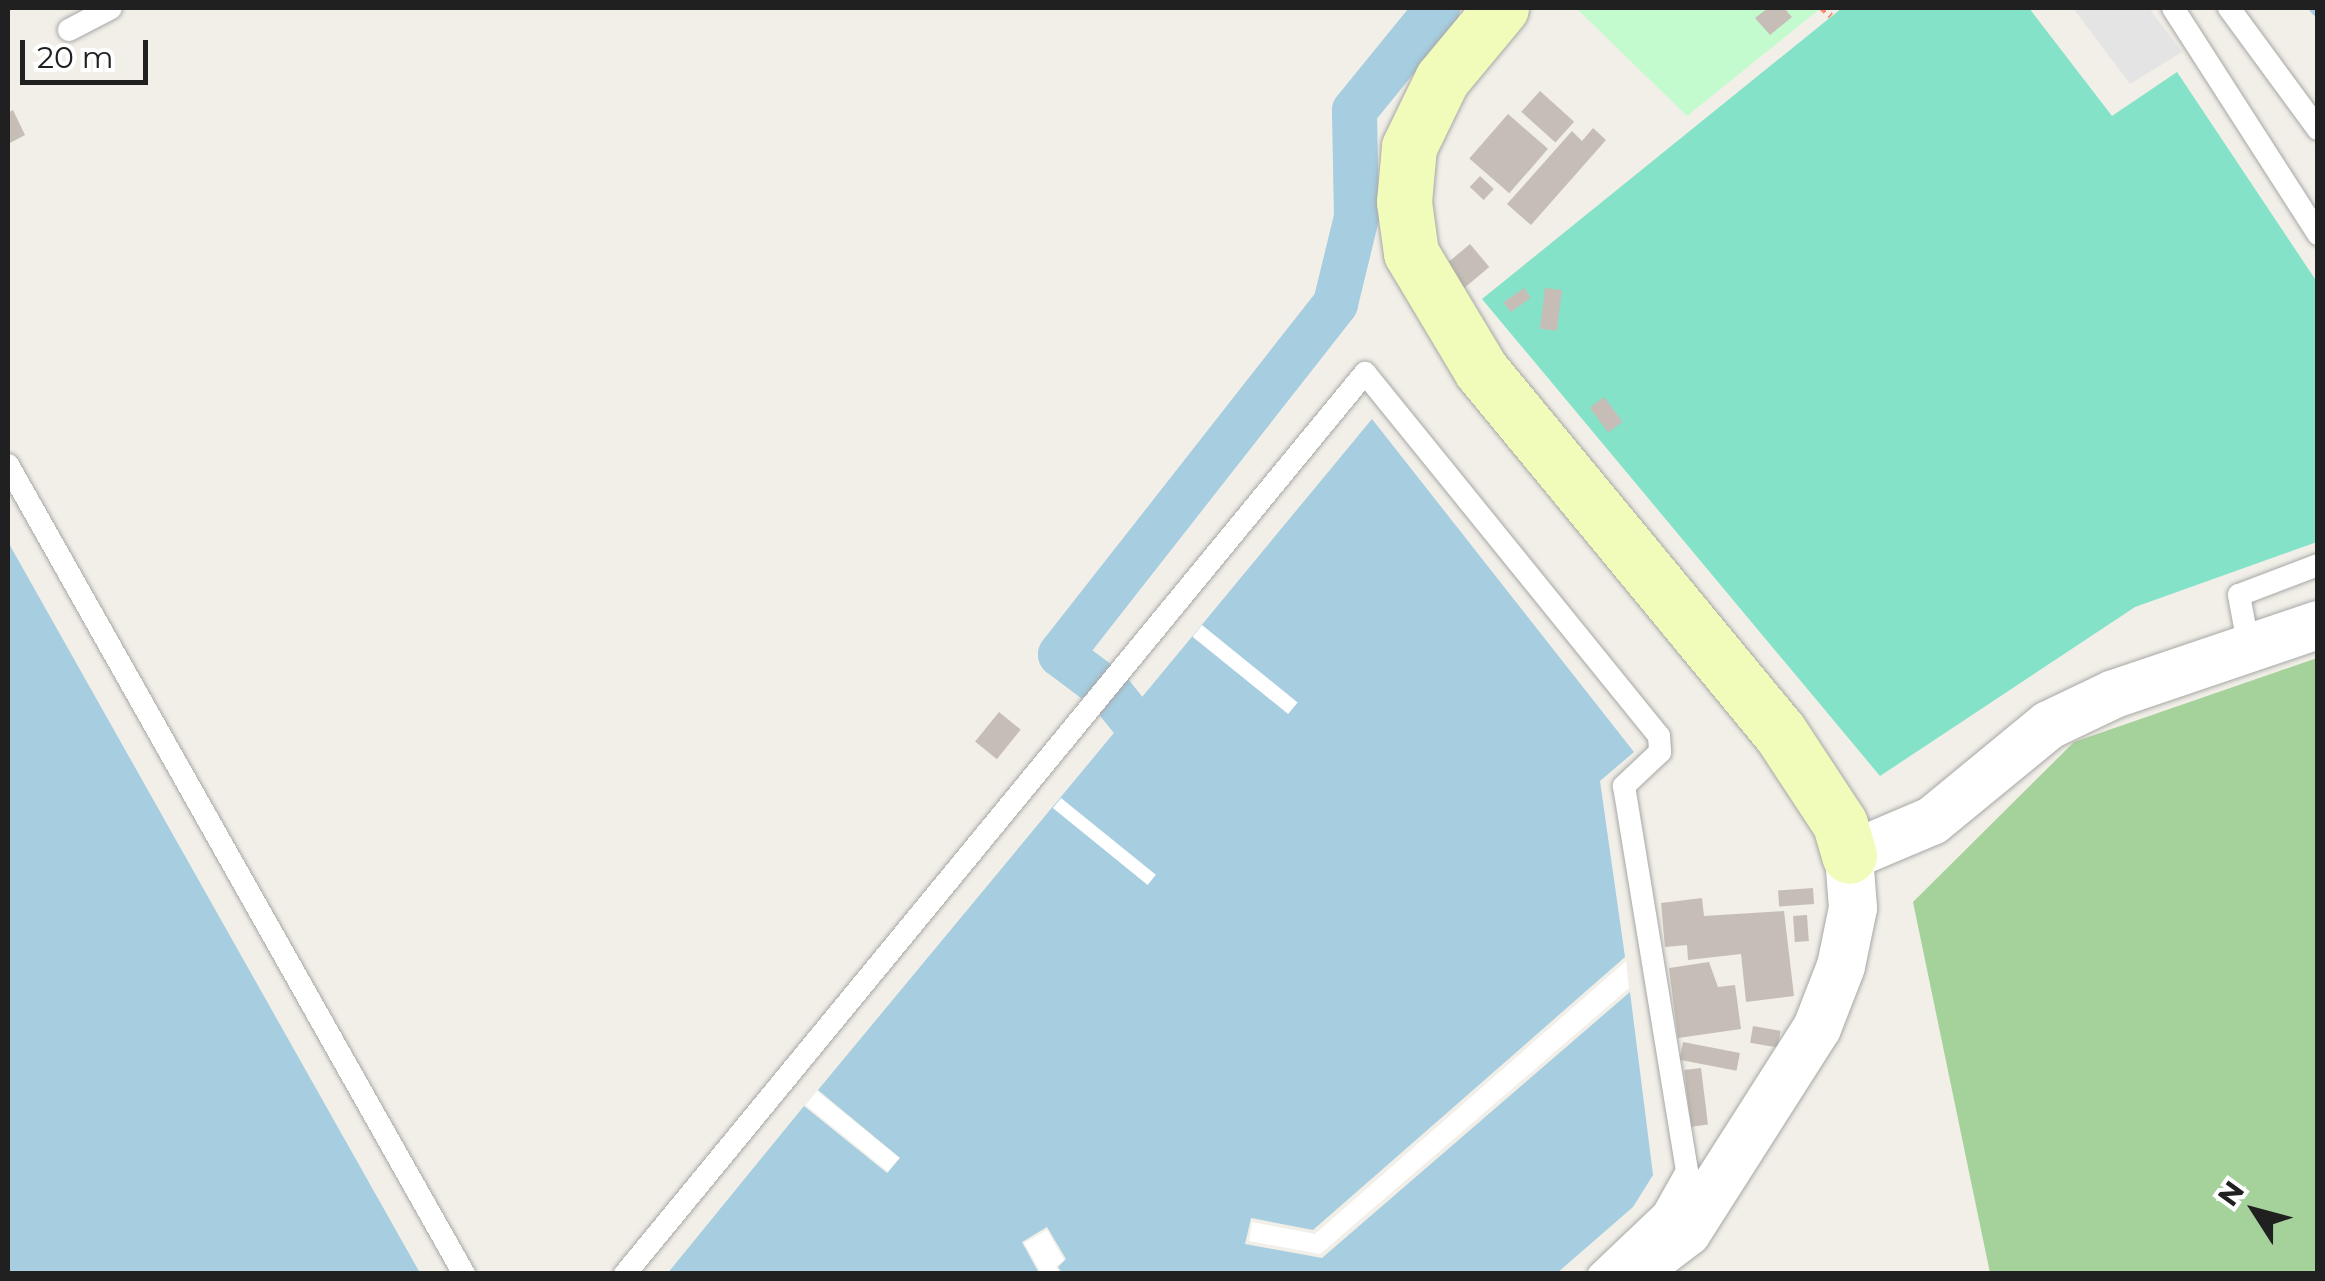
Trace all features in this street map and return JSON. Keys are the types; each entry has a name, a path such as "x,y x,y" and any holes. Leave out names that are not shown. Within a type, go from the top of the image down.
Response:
{"street":[{"path":"1500,8 1442,79 1409,148 1404,202 1412,253 1481,370 1779,731 1840,824 1850,856 1853,908 1841,966 1817,1028 1684,1253 1632,1274"},
{"path":"1850,856 1932,821 2049,725 2114,694 2318,625"}],"lane":[{"path":"69,30 111,8"},
{"path":"2174,8 2318,234"},
{"path":"2229,8 2318,129"},
{"path":"625,1274 1365,373 1659,736 1660,752 1624,786 1687,1170 1664,1212 1599,1274"},
{"path":"8,465 464,1274"},
{"path":"2249,649 2239,595 2318,565"}],"path":[{"path":"1822,8 1831,16"}],"green space":[{"path":"1576,8 1821,8 1687,116"},
{"path":"1842,8 2029,8 2112,116 2177,72 2317,282 2317,542 2135,607 1880,776 1482,299"},
{"path":"2317,658 2317,1273 1990,1273 1913,902 2074,742"}],"shaded area":[{"path":"2073,8 2149,8 2182,52 2130,84"}],"water":[{"path":"1372,419 1634,752 1600,781 1625,957 1313,1230 1251,1218 1245,1244 1322,1258 1630,992 1653,1175 1633,1207 1557,1273 1062,1273 1058,1267 1066,1259 1047,1227 1022,1242 1039,1273 667,1274 804,1106 887,1173 900,1158 818,1090 1123,722 1116,715 1127,702 1133,708"},
{"path":"8,542 420,1273 8,1273"}],"pier":[{"path":"1202,625 1298,702 1288,714 1193,637"},
{"path":"1061,798 1156,875 1148,885 1053,808"},
{"path":"1626,961 1629,988 1320,1254 1249,1241 1252,1222 1315,1234"},
{"path":"817,1091 899,1158 888,1172 806,1105"},
{"path":"1047,1230 1064,1260 1056,1267 1060,1273 1041,1273 1024,1243"}],"building":[{"path":"1768,8 1784,8 1792,17 1770,35 1755,18"},
{"path":"1540,91 1574,122 1555,143 1521,112"},
{"path":"13,110 25,135 8,144 8,113"},
{"path":"1508,114 1548,149 1509,193 1469,159"},
{"path":"1593,128 1606,140 1531,225 1507,204 1572,131 1582,141"},
{"path":"1480,176 1494,189 1484,200 1470,187"},
{"path":"1470,244 1489,267 1462,289 1443,266"},
{"path":"1524,288 1531,298 1510,312 1504,302"},
{"path":"1545,288 1562,290 1557,331 1540,329"},
{"path":"1604,397 1623,422 1608,433 1590,408"},
{"path":"999,712 1021,730 997,759 975,742"},
{"path":"1813,888 1814,904 1779,906 1778,890"},
{"path":"1702,898 1704,916 1784,911 1794,996 1746,1002 1741,954 1688,960 1687,945 1665,947 1661,903"},
{"path":"1807,915 1809,941 1795,942 1793,916"},
{"path":"1709,962 1718,987 1735,985 1741,1029 1678,1038 1669,968"},
{"path":"1753,1026 1781,1031 1778,1048 1750,1043"},
{"path":"1683,1042 1740,1053 1736,1071 1680,1060"},
{"path":"1701,1068 1708,1125 1691,1127 1684,1070"}],"waterway":[{"path":"1145,736 1108,690 1060,654 1335,303 1356,217 1354,110 1437,8"},
{"path":"2315,8 2318,11"}]}
